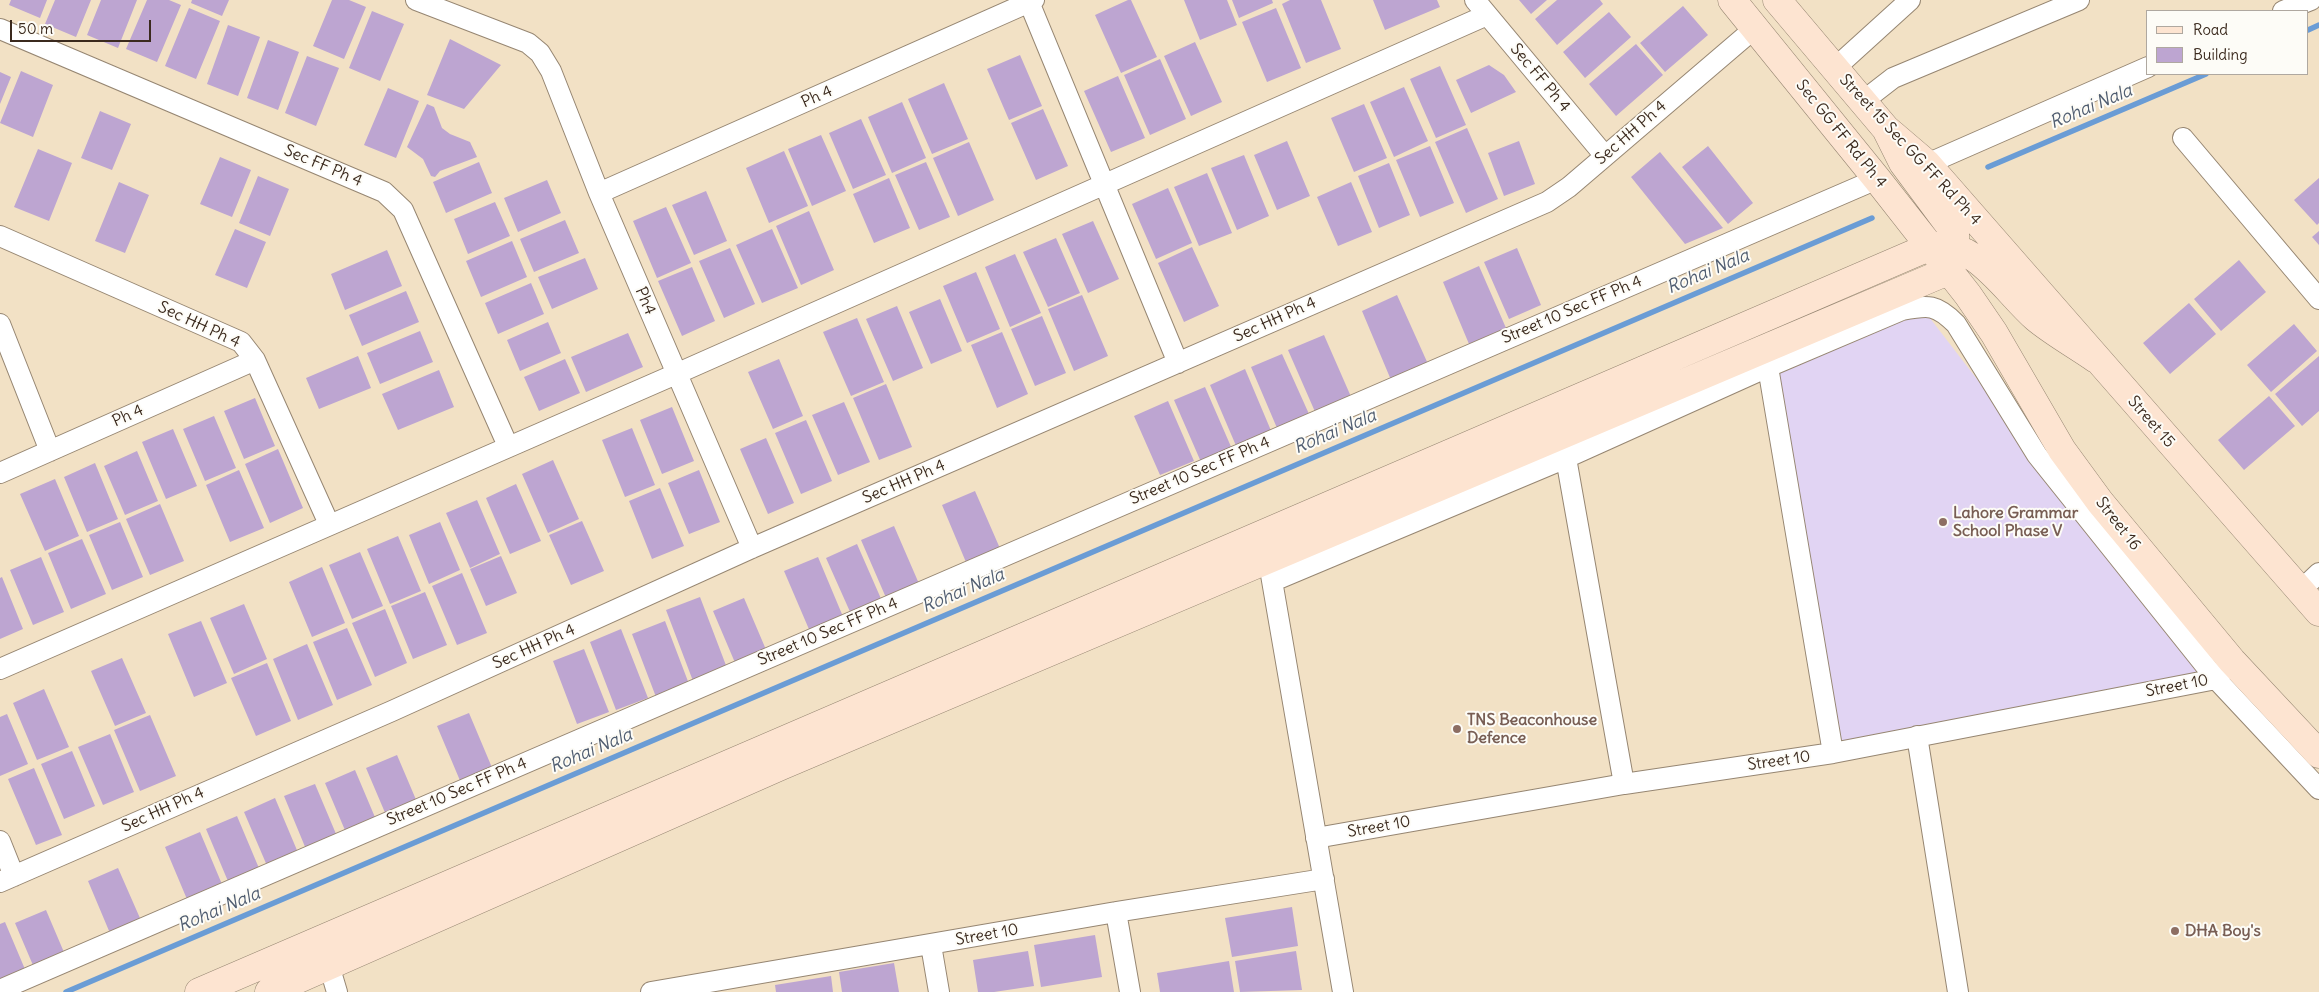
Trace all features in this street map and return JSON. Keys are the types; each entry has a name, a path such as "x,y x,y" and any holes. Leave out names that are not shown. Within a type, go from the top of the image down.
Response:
{"main road":[{"name":"Sec GG FF Rd Ph 4","path":"1732,0 1877,178 1929,247 1952,260"},
{"name":"Street 15 Sec GG FF Rd Ph 4","path":"1777,0 1886,129 1927,164 1985,230"},
{"path":"1886,129 1903,163 1955,233 1952,260"},
{"name":"Street 15","path":"1985,230 2096,359 2310,582 2319,612"},
{"path":"199,992 1929,247"},
{"path":"269,992 781,766 1270,570 1510,469 1952,260 1988,267 2013,297 2037,319 2096,359"},
{"name":"Street 16","path":"1952,260 1968,295 1994,333 2067,457 2141,554 2224,670 2319,754"}],"street":[{"name":"Ph4","path":"416,0 528,43 540,53 551,71 599,193 752,548"},
{"path":"1834,69 1910,0"},
{"path":"1862,102 1893,78 2079,0"},
{"path":"2286,10 2311,0"},
{"path":"1032,1 1104,184 1178,363"},
{"name":"Ph 4","path":"599,193 1032,1"},
{"path":"0,669 676,374 1104,184 1481,8"},
{"name":"Sec FF Ph 4","path":"1481,8 1605,156"},
{"name":"Sec FF Ph 4","path":"0,28 384,192 395,201 403,210 508,446"},
{"name":"Sec HH Ph 4","path":"0,841 7,879 392,711 752,548 1547,202 1605,156 1754,28"},
{"path":"1927,164 2146,69"},
{"path":"2183,138 2319,299"},
{"name":"Street 10 Sec FF Ph 4","path":"0,990 1877,178"},
{"name":"Sec HH Ph 4","path":"0,236 241,342 255,360 329,524"},
{"path":"1510,469 1566,458 1768,367 1902,310 1924,306 1942,310 1956,324 1966,339 2037,455 2224,670 2319,789"},
{"path":"0,324 50,450"},
{"name":"Ph 4","path":"0,472 255,360"},
{"path":"1768,367 1833,753"},
{"path":"1566,458 1624,784"},
{"path":"1270,570 1343,992"},
{"name":"Street 10","path":"1316,838 1624,784 1833,753 2224,670"},
{"path":"1917,736 1958,992"},
{"name":"Street 10","path":"651,992 741,984 931,945 1116,912 1324,880"},
{"path":"1116,912 1130,992"},
{"path":"931,945 939,992"},
{"path":"329,965 337,992"}],"shaded area":[{"name":"Lahore Grammar School Phase V","path":"1926,313 2205,675 1835,742 1775,369 1829,347"}],"building":[{"path":"11,0 47,0 40,18 9,5"},
{"path":"55,0 91,0 76,37 45,24"},
{"path":"101,0 137,0 118,48 87,35"},
{"path":"147,0 169,0 181,5 157,62 126,49"},
{"path":"192,0 229,0 222,16 191,3"},
{"path":"332,0 349,0 366,7 344,59 313,46"},
{"path":"1131,0 1157,57 1121,73 1095,15"},
{"path":"1184,0 1227,0 1237,25 1200,40"},
{"path":"1232,0 1272,0 1273,3 1239,18"},
{"path":"1290,0 1321,0 1341,49 1306,63 1282,4"},
{"path":"1373,0 1437,0 1440,7 1385,30"},
{"path":"1519,0 1547,0 1531,14"},
{"path":"1557,0 1600,0 1603,4 1557,45 1535,19"},
{"path":"1683,6 1708,35 1665,72 1640,43"},
{"path":"189,8 220,21 196,79 165,66"},
{"path":"1276,8 1301,68 1267,82 1242,22"},
{"path":"372,11 404,24 380,81 349,68"},
{"path":"1609,12 1631,37 1585,78 1563,52"},
{"path":"228,25 260,37 238,96 207,84"},
{"path":"450,39 501,65 464,109 427,95"},
{"path":"268,40 299,52 278,110 247,98"},
{"path":"1195,42 1222,102 1191,116 1164,56"},
{"path":"1636,44 1663,75 1616,116 1589,84"},
{"path":"1020,55 1042,106 1009,120 987,69"},
{"path":"307,56 339,68 316,126 285,113"},
{"path":"1160,59 1186,119 1150,135 1124,75"},
{"path":"1489,65 1504,75 1516,92 1471,113 1456,80"},
{"path":"1440,66 1466,125 1436,138 1410,79"},
{"path":"21,71 53,85 33,137 0,123"},
{"path":"0,72 11,77 0,104"},
{"path":"1118,76 1145,138 1111,152 1084,91"},
{"path":"944,83 968,139 932,154 908,99"},
{"path":"1404,87 1428,141 1394,157 1370,102"},
{"path":"388,88 419,101 396,158 364,145"},
{"path":"902,102 926,158 892,173 868,117"},
{"path":"427,104 434,107 442,128 450,134 470,142 477,157 440,171 435,177 431,176 423,159 407,147"},
{"path":"1364,104 1387,158 1354,172 1331,118"},
{"path":"1043,109 1068,166 1036,180 1011,123"},
{"path":"100,111 131,124 112,170 81,158"},
{"path":"861,119 886,175 853,189 829,133"},
{"path":"1467,128 1498,199 1466,213 1435,142"},
{"path":"821,135 846,191 812,206 788,149"},
{"path":"1287,141 1310,196 1277,210 1254,155"},
{"path":"1519,141 1535,184 1504,196 1488,153"},
{"path":"969,142 994,200 958,216 933,158"},
{"path":"1430,146 1454,203 1420,217 1396,160"},
{"path":"1708,146 1753,203 1728,224 1682,167"},
{"path":"38,149 72,163 49,221 14,207"},
{"path":"784,151 808,206 769,223 746,168"},
{"path":"1660,152 1723,228 1685,244 1631,177"},
{"path":"1244,155 1269,216 1237,230 1211,168"},
{"path":"220,157 251,170 232,217 200,204"},
{"path":"479,162 492,193 446,213 433,182"},
{"path":"926,162 950,217 919,230 895,175"},
{"path":"1389,163 1410,215 1379,228 1358,176"},
{"path":"1207,173 1232,233 1199,246 1174,187"},
{"path":"258,176 289,189 270,236 239,223"},
{"path":"889,178 910,228 874,243 853,194"},
{"path":"2319,178 2319,223 2317,225 2294,200"},
{"path":"547,180 561,213 518,232 504,198"},
{"path":"119,182 149,195 125,253 95,241"},
{"path":"1351,182 1372,232 1338,246 1317,197"},
{"path":"1168,188 1192,243 1156,259 1132,204"},
{"path":"706,191 727,241 694,255 672,205"},
{"path":"495,202 510,236 468,254 454,219"},
{"path":"666,207 691,263 657,278 633,221"},
{"path":"809,211 834,270 801,285 776,226"},
{"path":"565,220 579,253 534,272 520,239"},
{"path":"1093,221 1119,279 1088,293 1062,234"},
{"path":"235,229 266,242 247,288 215,275"},
{"path":"772,229 798,288 762,303 736,245"},
{"path":"2319,231 2319,245 2312,237"},
{"path":"1056,238 1080,293 1048,307 1023,252"},
{"path":"512,241 527,277 481,297 466,261"},
{"path":"1192,247 1219,306 1184,322 1158,263"},
{"path":"730,248 755,304 724,318 699,261"},
{"path":"1517,248 1541,305 1509,319 1484,262"},
{"path":"387,250 402,286 345,310 331,274"},
{"path":"1015,254 1041,313 1010,327 985,267"},
{"path":"585,258 598,289 552,309 538,277"},
{"path":"2239,260 2266,292 2221,331 2194,299"},
{"path":"1479,266 1506,328 1469,344 1443,282"},
{"path":"692,267 715,321 682,336 658,281"},
{"path":"976,272 1000,329 967,343 943,286"},
{"path":"531,283 544,314 498,334 485,303"},
{"path":"406,291 419,322 362,346 349,315"},
{"path":"1082,295 1108,356 1074,371 1048,309"},
{"path":"1397,295 1428,364 1391,380 1362,311"},
{"path":"940,299 962,351 931,364 909,312"},
{"path":"2189,303 2216,334 2170,374 2143,343"},
{"path":"897,306 923,368 893,381 866,319"},
{"path":"1042,316 1066,373 1035,386 1011,329"},
{"path":"857,318 884,382 851,396 823,332"},
{"path":"548,322 561,353 520,371 507,340"},
{"path":"2294,324 2317,351 2271,392 2247,365"},
{"path":"420,331 433,362 380,384 367,353"},
{"path":"1002,332 1028,394 997,408 971,345"},
{"path":"628,333 643,367 586,392 571,357"},
{"path":"1324,335 1352,399 1316,414 1288,350"},
{"path":"1282,354 1309,414 1277,428 1251,367"},
{"path":"358,356 371,388 319,409 306,378"},
{"path":"2319,356 2319,411 2302,426 2275,394"},
{"path":"565,359 580,393 539,411 524,377"},
{"path":"779,359 803,416 773,429 748,372"},
{"path":"1245,369 1272,433 1237,448 1210,385"},
{"path":"439,370 454,407 398,430 382,394"},
{"path":"886,384 912,447 879,460 853,398"},
{"path":"1205,387 1232,449 1201,462 1174,400"},
{"path":"2269,396 2295,426 2244,470 2218,440"},
{"path":"255,398 275,446 244,459 224,411"},
{"path":"1168,401 1194,461 1160,475 1134,416"},
{"path":"844,402 870,462 838,475 812,415"},
{"path":"672,407 694,461 662,474 640,420"},
{"path":"214,416 236,468 205,481 183,429"},
{"path":"806,420 832,481 801,494 775,433"},
{"path":"632,428 655,485 625,497 602,440"},
{"path":"173,429 197,486 166,499 142,442"},
{"path":"766,438 794,503 768,514 740,449"},
{"path":"278,449 303,508 270,523 245,464"},
{"path":"137,451 158,501 125,515 104,466"},
{"path":"553,460 579,519 548,533 522,474"},
{"path":"95,463 118,519 87,532 64,477"},
{"path":"239,470 264,528 230,542 206,485"},
{"path":"699,470 720,522 689,534 668,483"},
{"path":"55,479 79,536 45,551 20,494"},
{"path":"516,484 541,541 510,554 486,498"},
{"path":"660,488 684,546 652,559 629,501"},
{"path":"975,491 1002,553 968,567 942,505"},
{"path":"477,500 500,554 470,568 446,513"},
{"path":"160,504 184,561 150,575 126,519"},
{"path":"582,521 604,571 571,585 549,535"},
{"path":"120,522 143,577 112,590 89,535"},
{"path":"440,522 460,570 429,584 409,535"},
{"path":"894,526 920,586 887,600 861,540"},
{"path":"398,536 421,591 390,604 367,549"},
{"path":"82,539 106,594 71,609 48,553"},
{"path":"857,544 882,601 851,614 826,558"},
{"path":"360,552 383,606 352,619 329,565"},
{"path":"501,556 517,593 486,606 470,569"},
{"path":"41,557 64,612 33,625 10,570"},
{"path":"818,557 844,619 811,634 784,571"},
{"path":"322,567 345,623 312,637 289,582"},
{"path":"462,573 487,633 457,645 432,586"},
{"path":"2,577 23,629 0,639 0,578"},
{"path":"425,592 447,645 413,659 391,606"},
{"path":"700,597 727,668 693,681 666,610"},
{"path":"744,598 767,652 736,665 713,611"},
{"path":"244,604 267,659 234,674 210,618"},
{"path":"385,609 407,663 375,677 352,623"},
{"path":"201,621 227,683 194,697 168,634"},
{"path":"665,621 689,684 656,697 632,634"},
{"path":"347,628 372,685 337,700 313,642"},
{"path":"621,629 648,698 616,710 590,642"},
{"path":"307,644 333,705 298,720 273,659"},
{"path":"584,649 609,712 577,724 553,661"},
{"path":"122,658 146,713 115,726 91,671"},
{"path":"267,663 291,721 256,736 231,678"},
{"path":"44,689 69,747 37,760 13,703"},
{"path":"469,713 493,770 461,783 437,726"},
{"path":"7,714 28,764 0,776 0,717"},
{"path":"150,715 176,776 140,791 114,730"},
{"path":"110,734 134,792 103,805 78,747"},
{"path":"72,751 95,806 64,819 41,764"},
{"path":"397,755 417,802 386,815 366,768"},
{"path":"34,768 62,835 36,845 8,779"},
{"path":"355,770 377,822 347,835 325,783"},
{"path":"315,784 339,841 308,854 284,796"},
{"path":"275,798 299,855 268,868 244,812"},
{"path":"237,816 261,873 230,886 206,829"},
{"path":"200,832 224,889 189,904 165,847"},
{"path":"118,868 143,925 112,938 88,881"},
{"path":"1292,907 1298,946 1232,957 1225,918"},
{"path":"46,910 66,957 35,970 15,923"},
{"path":"5,922 27,974 0,985 0,924"},
{"path":"1095,935 1102,977 1041,987 1034,945"},
{"path":"1028,951 1034,986 994,992 978,992 973,960"},
{"path":"1296,951 1302,990 1240,992 1235,961"},
{"path":"1229,961 1234,992 1160,992 1157,973"},
{"path":"894,963 899,992 842,992 839,972"},
{"path":"831,976 833,992 776,992 775,985"}],"waterway":[{"name":"Rohai Nala","path":"2309,30 2319,25"},
{"name":"Rohai Nala","path":"1988,167 2204,75"},
{"name":"Rohai Nala","path":"66,992 1872,218"}],"place":[{"name":"Lahore Grammar School Phase V","path":"1943,522"},
{"name":"TNS Beaconhouse Defence","path":"1457,729"},
{"name":"DHA Boy's","path":"2175,931"}]}
